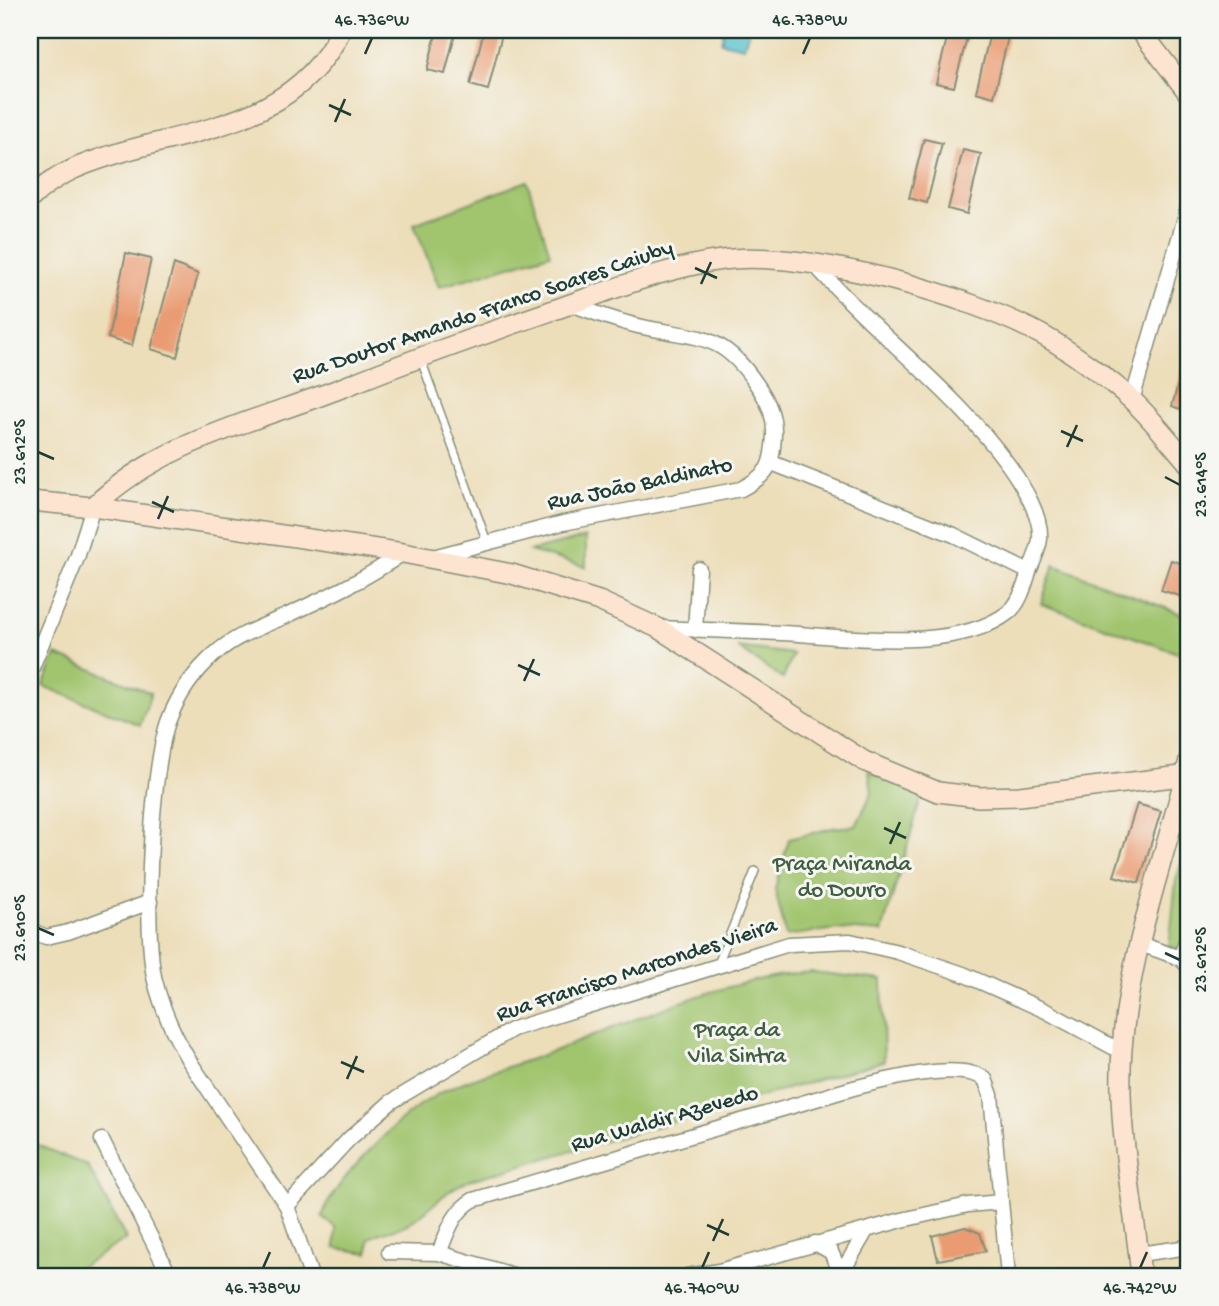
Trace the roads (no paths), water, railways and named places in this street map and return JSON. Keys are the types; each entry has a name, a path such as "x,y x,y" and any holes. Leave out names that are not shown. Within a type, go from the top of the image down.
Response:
{"street":[{"path":"30,199 42,186 72,169 234,119 285,97 318,68 341,30"},
{"path":"1140,30 1183,72 1189,94"},
{"path":"1132,400 1189,204"},
{"name":"Rua Doutor Amando Franco Soares Caiuby","path":"93,507 110,490 175,449 419,357 641,278 714,261 758,259 849,270 938,295 1019,324 1046,337 1132,400 1189,464"},
{"path":"658,628 856,640 923,639 996,620 1012,610 1029,572 1040,543 1039,522 1012,469 941,386 850,305 815,265"},
{"path":"571,304 644,328 699,337 735,355 764,395 772,415 775,429 772,463 954,535 1029,572"},
{"name":"Rua João Baldinato","path":"429,558 563,523 740,489 759,479 772,463"},
{"path":"30,501 93,507 403,553 512,574 599,601 658,628 864,761 938,792 979,797 1020,796 1188,770 1140,944 1127,1006 1122,1052 1125,1133 1141,1276"},
{"path":"30,672 77,558 93,507"},
{"path":"311,1276 287,1206 174,1034 155,979 150,902 161,750 168,722 192,676 233,641 358,583 403,553"},
{"path":"695,630 699,569"},
{"path":"1171,825 1189,805"},
{"path":"30,930 46,937 68,933 150,902"},
{"path":"1140,944 1185,963 1189,934"},
{"name":"Rua Francisco Marcondes Vieira","path":"287,1206 349,1139 391,1102 513,1029 789,944 850,941 898,952 963,974 1046,1012 1122,1052"},
{"name":"Rua Waldir Azevedo","path":"439,1253 452,1219 461,1208 473,1200 883,1081 959,1072 977,1074 985,1079 991,1095 1001,1202"},
{"path":"102,1140 170,1276"},
{"path":"687,1276 719,1272 815,1242 968,1205 1001,1202 1008,1276"},
{"path":"841,1275 866,1231"},
{"path":"815,1242 831,1252 841,1275"},
{"path":"1139,1254 1189,1247"},
{"path":"389,1252 439,1253 508,1276"}],"lane":[{"path":"1186,33 1189,48"},
{"path":"419,357 487,541"},
{"path":"718,964 755,871"}],"water":[{"path":"724,30 749,30 744,47 721,42"}],"park label":[{"name":"Praça Miranda do Douro","path":"842,878"},
{"name":"Praça da Vila Sintra","path":"737,1044"}]}
